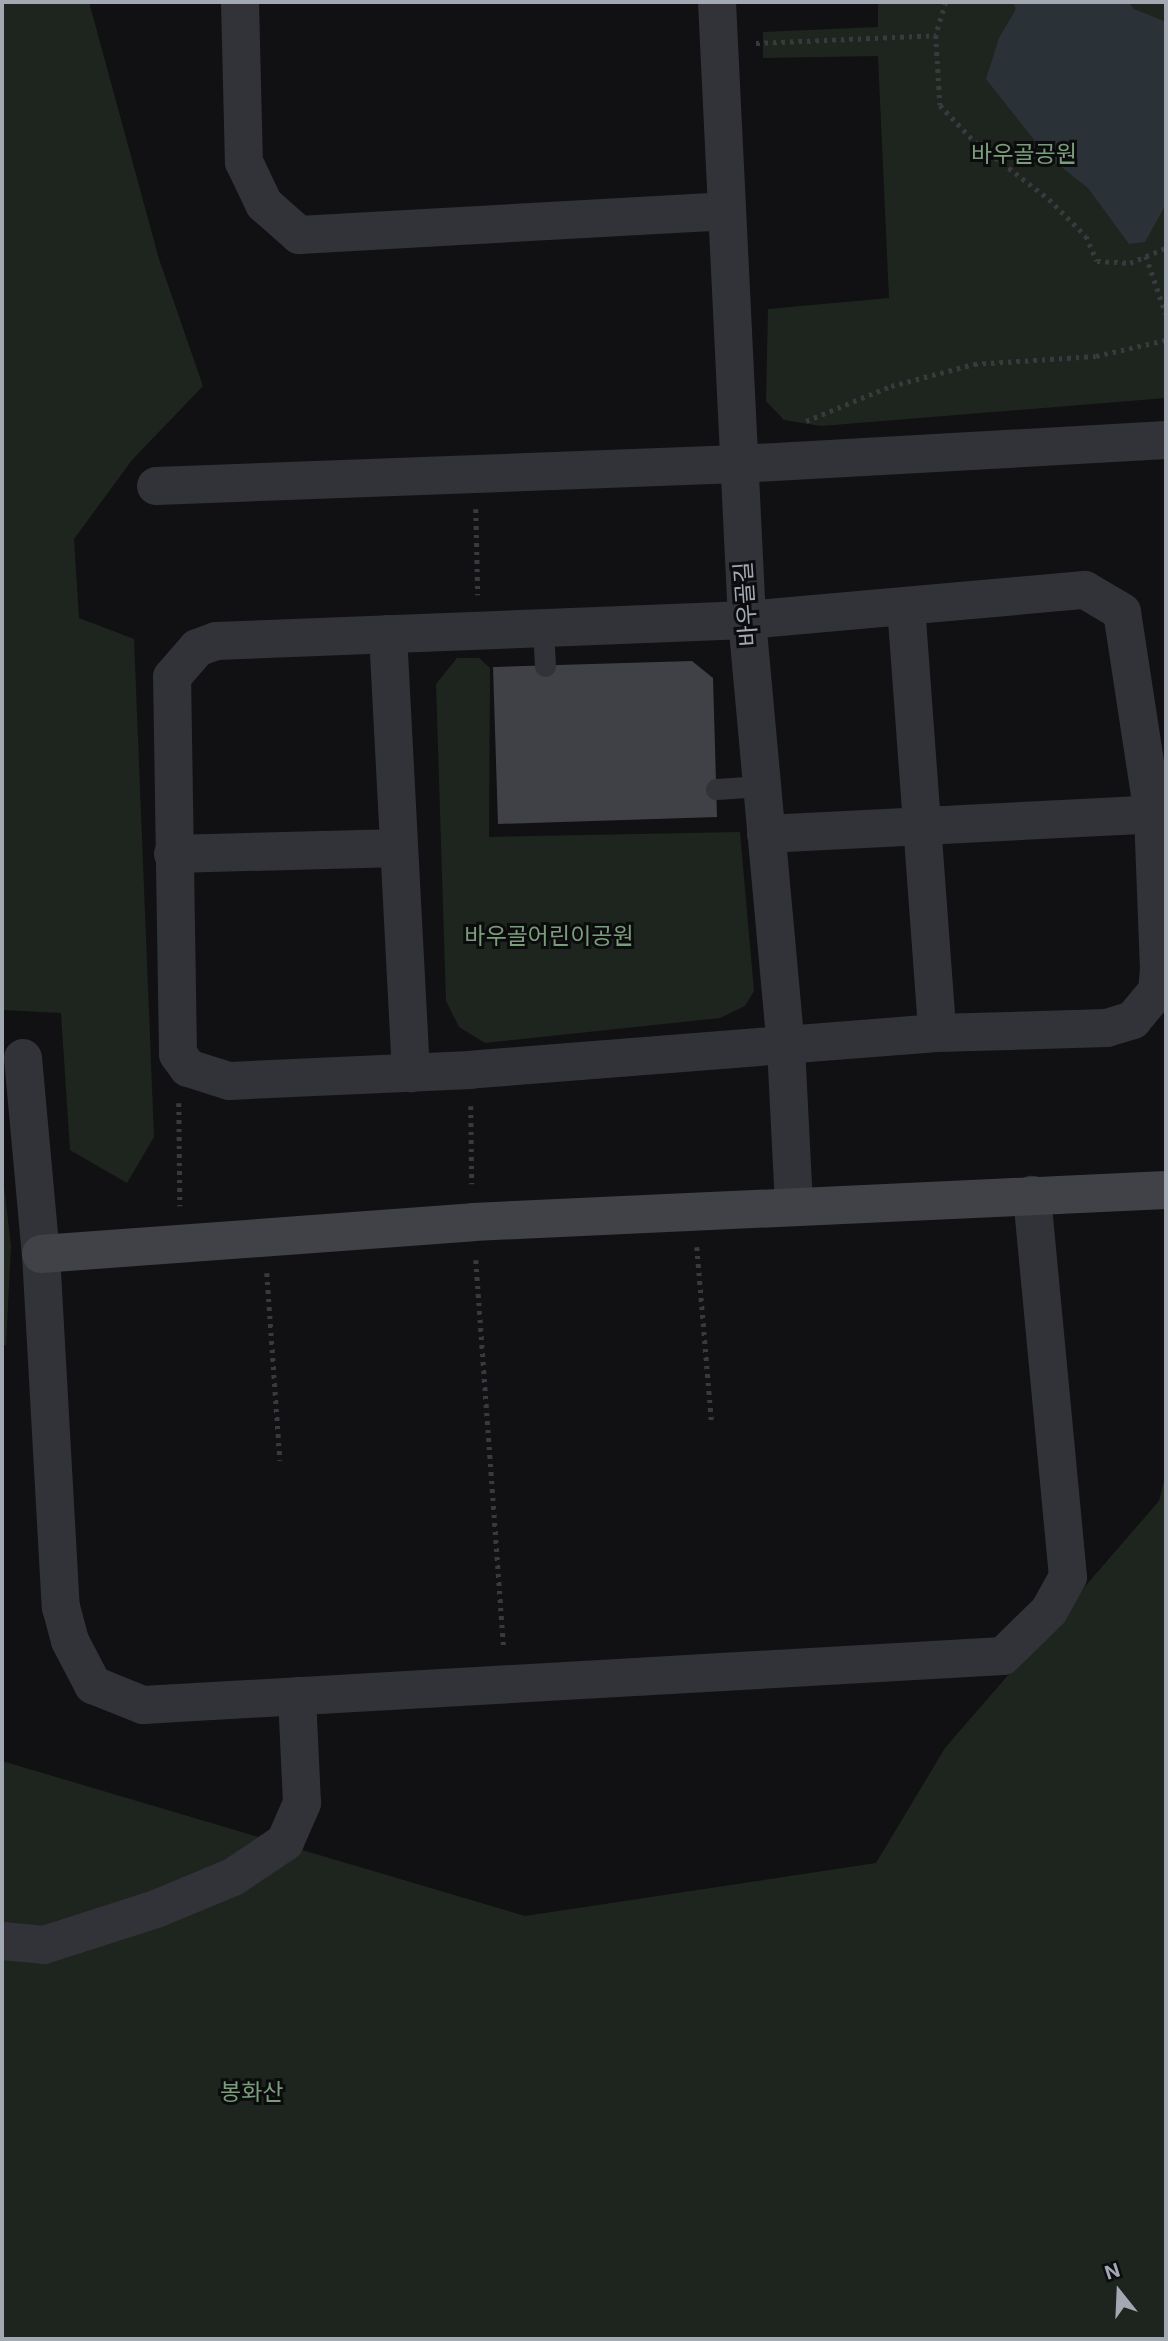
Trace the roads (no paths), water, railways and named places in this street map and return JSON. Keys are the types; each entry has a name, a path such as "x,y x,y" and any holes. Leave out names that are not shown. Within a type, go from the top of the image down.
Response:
{"street":[{"path":"240,2 244,162 264,204 299,235 724,211"},
{"name":"바우골길","path":"717,2 724,211 747,620 786,1047 794,1205"},
{"path":"156,486 738,464 1166,440"},
{"path":"1085,590 1122,611 1160,814 1157,991 1147,1009 1133,1020 1107,1028 937,1033 471,1070 229,1080 188,1068 178,1054 172,677 183,659 216,640 747,620 906,606 1085,590"},
{"path":"906,606 937,1033"},
{"path":"388,634 411,1073"},
{"path":"766,834 1160,814"},
{"path":"173,854 399,848"},
{"path":"23,1058 41,1254 61,1607 82,1670 93,1685 109,1695 143,1705 1003,1656 1049,1611 1068,1577 1032,1195"},
{"path":"41,1254 264,1234 473,1222 794,1205 1166,1190"},
{"path":"2,1941 44,1945 156,1909 233,1877 285,1842 302,1803 297,1696"}],"lane":[{"path":"543,628 545,666"},
{"path":"716,789 762,786"}],"park label":[{"name":"바우골공원","path":"1024,154"},
{"name":"바우골어린이공원","path":"549,936"},
{"name":"봉화산","path":"252,2092"}]}
